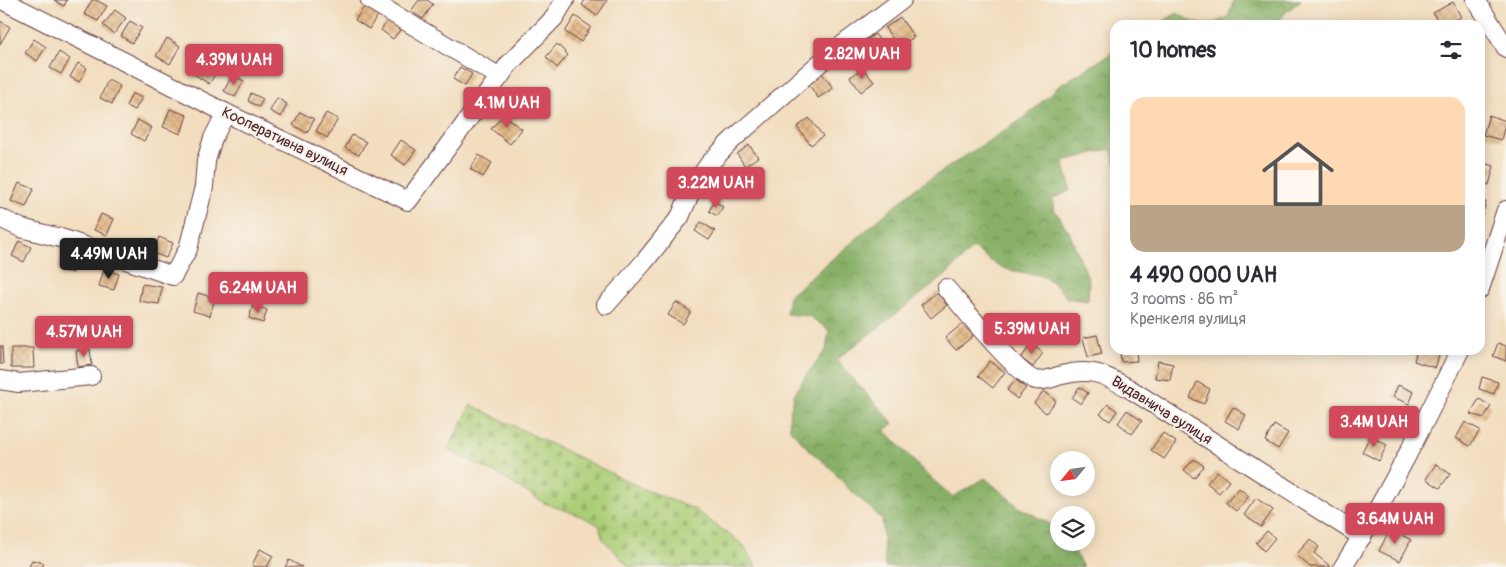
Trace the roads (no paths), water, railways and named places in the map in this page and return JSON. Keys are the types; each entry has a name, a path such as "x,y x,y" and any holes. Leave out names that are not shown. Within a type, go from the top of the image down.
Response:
{"street":[{"name":"Кооперативна вулиця","path":"2,0 226,113 408,201 500,77"},
{"path":"370,0 397,6 500,77 554,18 565,0"},
{"path":"606,305 680,217 694,187 708,164 730,141 829,54 902,0"},
{"path":"1476,0 1506,48"},
{"path":"0,218 21,228 64,239 174,276 188,249 204,187 206,160 213,138 226,113"},
{"path":"1485,274 1506,210"},
{"name":"Видавнича вулиця","path":"946,288 1018,369 1035,380 1048,380 1071,373 1086,371 1106,376 1130,389 1362,537"},
{"path":"1343,567 1362,537 1418,436 1458,355"},
{"path":"0,380 20,383 91,376"}]}
